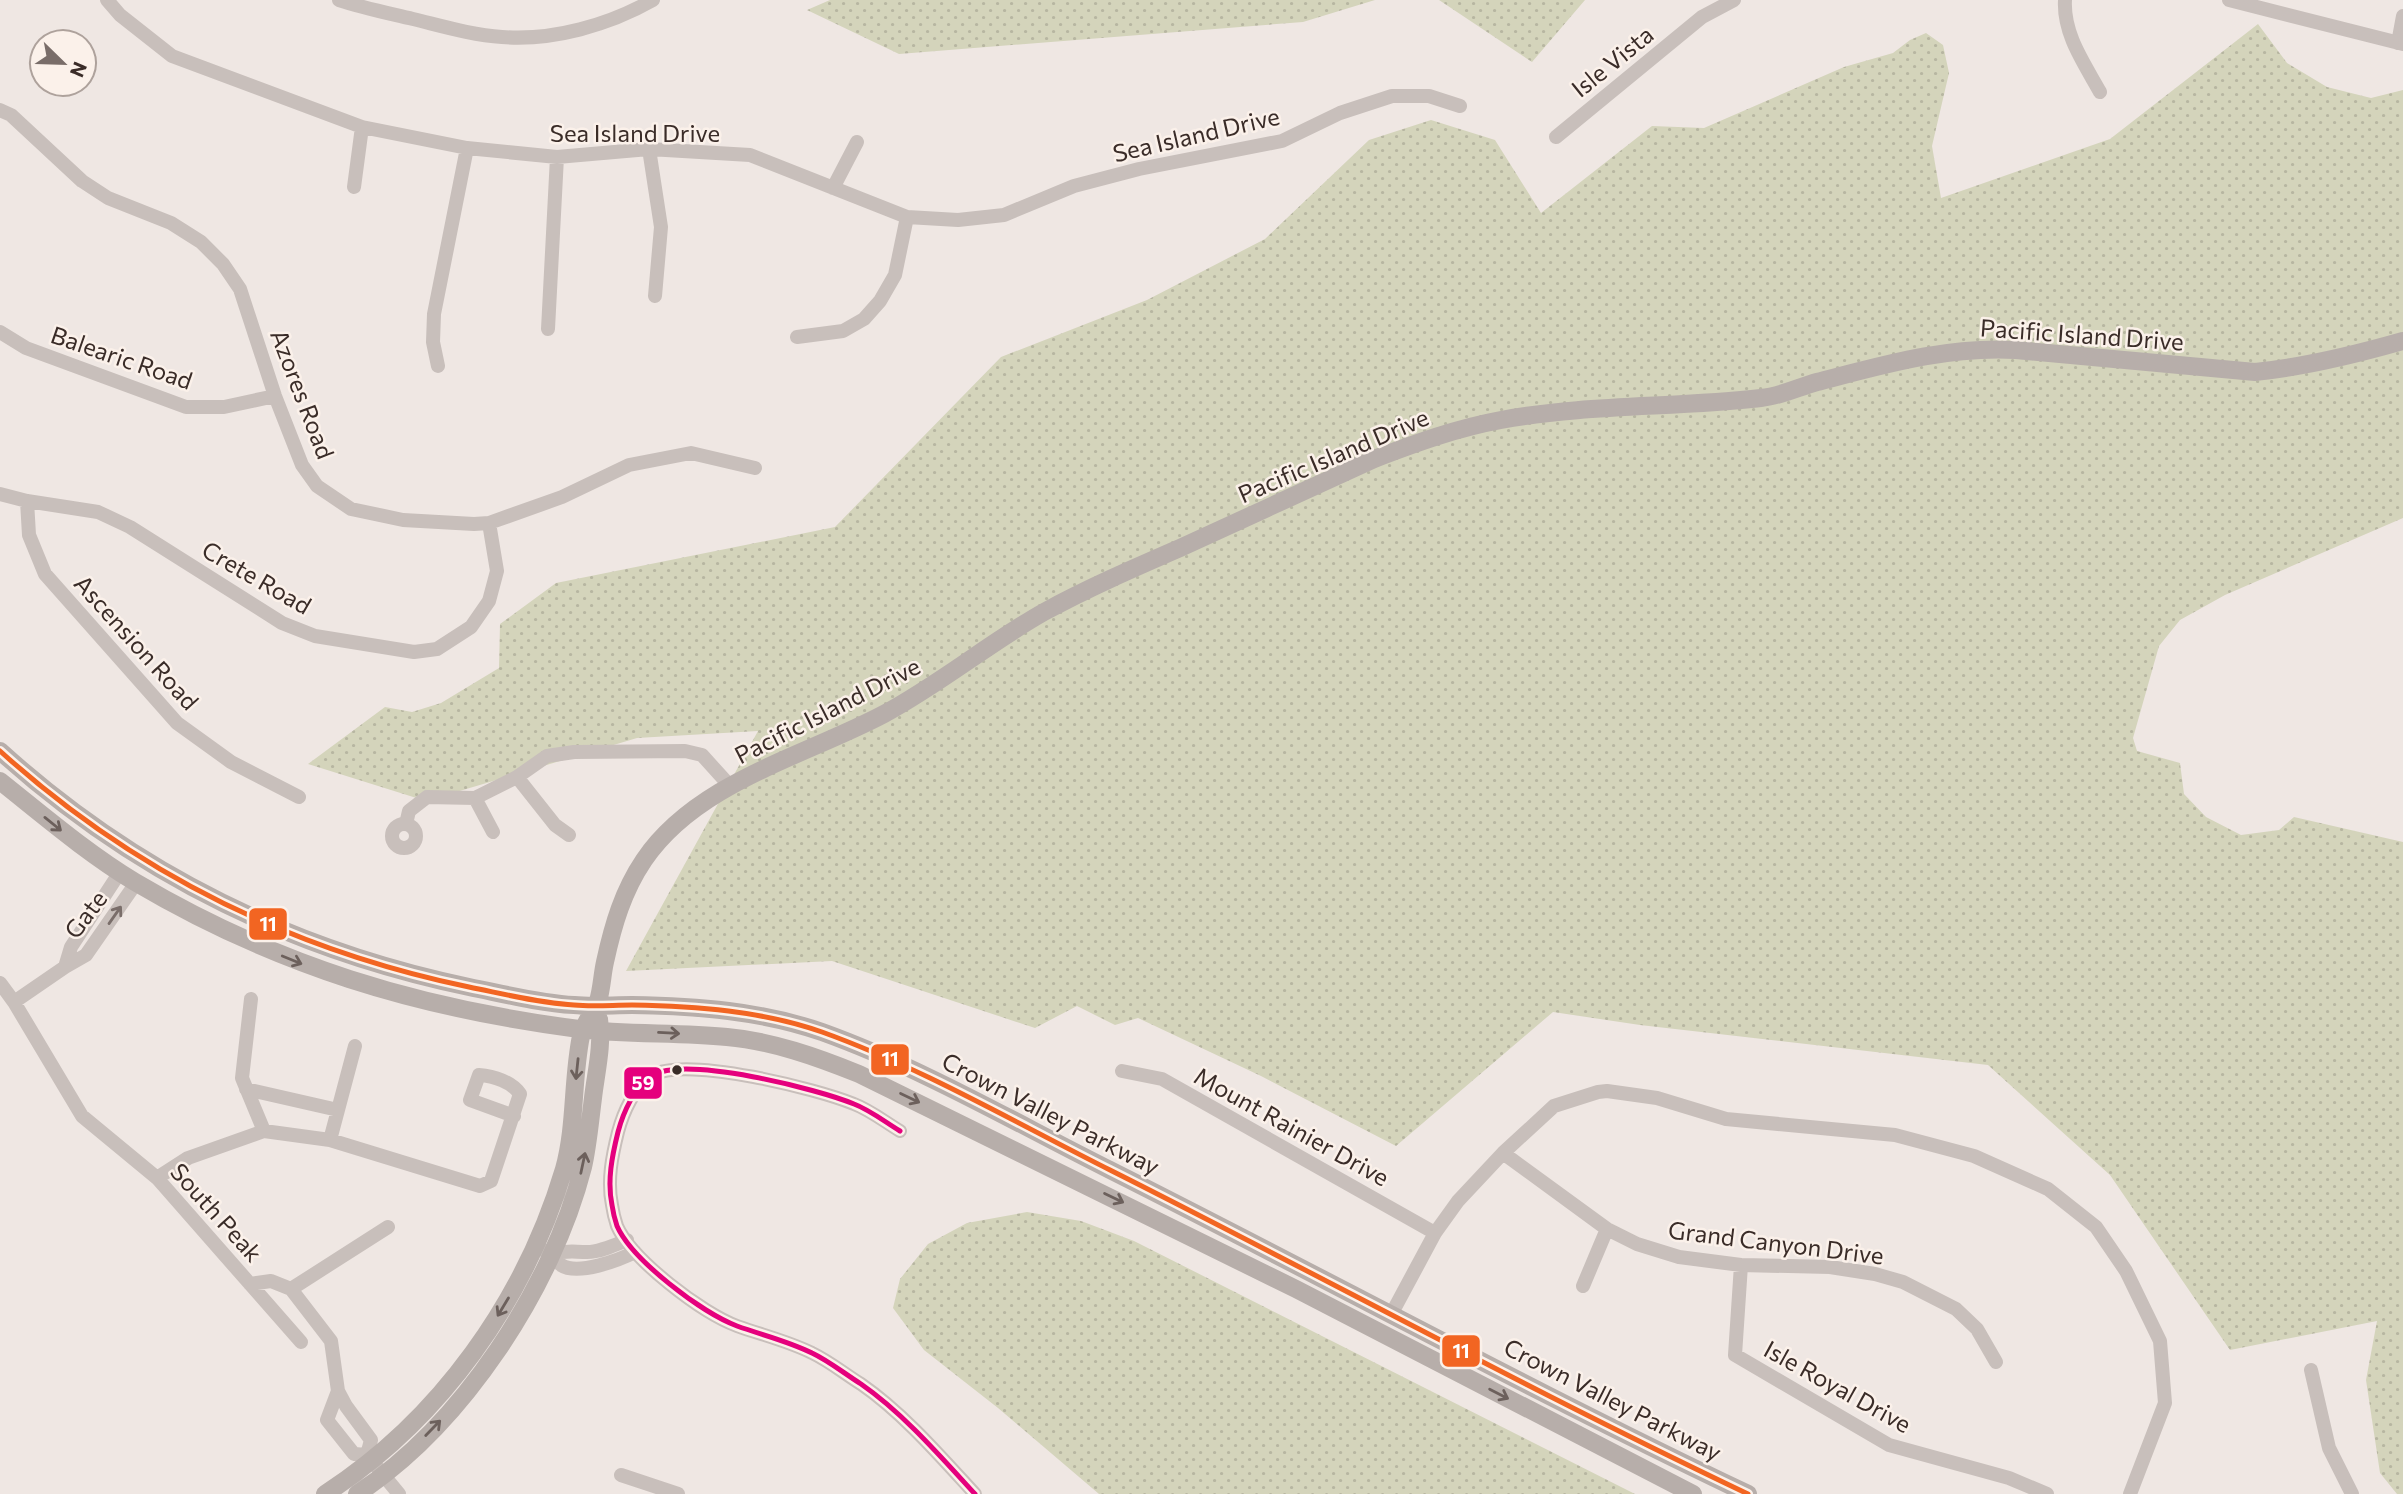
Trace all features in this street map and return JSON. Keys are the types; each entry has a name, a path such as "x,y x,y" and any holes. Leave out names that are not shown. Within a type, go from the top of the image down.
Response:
{"main road":[{"name":"Pacific Island Drive","path":"597,1005 615,918 628,886 657,842 691,811 730,786 890,710 939,682 1013,630 1079,593 1374,459 1469,427 1503,420 1578,411 1763,398 1898,361 1962,350 2016,350 2255,372 2350,357 2403,341"},
{"name":"Crown Valley Parkway","path":"0,751 42,788 139,858 235,910 345,954 440,981 519,998 573,1005 671,1006 720,1010 776,1019 820,1031 923,1076 1748,1494"},
{"name":"Crown Valley Parkway","path":"0,780 55,826 136,883 260,946 329,974 456,1009 601,1031 729,1037 755,1041 834,1064 894,1090 1296,1289 1693,1494"},
{"path":"326,1494 412,1423 450,1383 485,1335 516,1285 535,1247 563,1170 569,1146 582,1029 597,1005"},
{"path":"357,1494 385,1476 445,1416 500,1349 552,1254 568,1217 583,1165 601,1031 597,1005"},
{"path":"1296,1289 1310,1286 1368,1318 1392,1313 1404,1333 1432,1348 1438,1363"}],"street":[{"name":"Sea Island Drive","path":"107,0 120,15 172,56 362,127 467,148 557,157 649,149 750,155 907,217 958,220 1004,215 1074,186 1139,169 1282,141 1340,113 1392,96 1429,96 1460,106"},
{"path":"339,0 475,34 521,38 579,29 653,0"},
{"name":"Isle Vista","path":"1556,137 1702,17 1734,0"},
{"path":"2065,0 2064,14 2074,44 2100,92"},
{"path":"2230,0 2283,6 2401,43 2403,16"},
{"name":"Azores Road","path":"0,110 11,115 82,181 108,198 171,223 201,242 223,264 240,289 275,396 302,465 317,486 351,509 403,520 489,523 562,497 629,465 691,453 755,468"},
{"path":"354,187 362,127"},
{"path":"833,188 857,142"},
{"path":"438,366 433,342 433,314 467,148"},
{"path":"649,149 661,227 655,296"},
{"path":"548,329 557,157"},
{"path":"797,337 843,331 864,319 880,301 895,275 907,217"},
{"name":"Balearic Road","path":"0,332 26,348 186,407 225,407 275,396"},
{"name":"Crete Road","path":"0,494 98,512 130,527 282,623 315,636 414,652 437,649 471,627 489,601 497,571 489,523"},
{"name":"Ascension Road","path":"27,501 29,535 46,574 177,723 231,762 299,797"},
{"path":"406,824 409,811 428,797 475,798 517,777 547,756 574,752 685,751 702,755 730,786"},
{"path":"517,777 555,825 569,835"},
{"path":"475,798 493,832"},
{"name":"Gate","path":"65,967 71,947 120,872"},
{"name":"Gate","path":"14,1002 86,955 136,883"},
{"path":"83,929 98,939"},
{"name":"South Peak","path":"0,983 82,1116 157,1178 250,1284 271,1281 291,1289"},
{"path":"251,999 242,1078 264,1130"},
{"path":"330,1140 355,1046"},
{"path":"900,1131 858,1105 794,1085 739,1074 673,1069 652,1075 631,1098 613,1151 611,1203 617,1227 635,1252 653,1270 718,1317 814,1354 864,1386 915,1431 975,1494"},
{"name":"Mount Rainier Drive","path":"1122,1071 1162,1079 1435,1233"},
{"path":"246,1089 338,1111"},
{"path":"1392,1313 1435,1233 1458,1201 1503,1153 1554,1106 1607,1091 1657,1098 1726,1119 1895,1135 1974,1156 2048,1189 2096,1227 2126,1271 2160,1341 2165,1403 2130,1494"},
{"path":"157,1178 188,1158 264,1130 330,1140 480,1186 491,1181 513,1116"},
{"name":"Grand Canyon Drive","path":"1503,1153 1607,1229 1637,1244 1679,1257 1741,1265 1830,1267 1875,1274 1903,1282 1956,1309 1977,1329 1997,1362"},
{"path":"369,1459 371,1440 338,1391 331,1341 291,1289 388,1227"},
{"path":"1583,1286 1607,1229"},
{"path":"552,1254 568,1249 589,1252 627,1240"},
{"path":"535,1247 552,1254 559,1265 566,1267 586,1268 607,1264 635,1252"},
{"path":"602,1249 607,1264"},
{"name":"Isle Royal Drive","path":"1741,1265 1735,1355 1889,1445 2009,1478 2047,1494"},
{"path":"250,1284 301,1342"},
{"path":"2311,1370 2329,1448 2351,1494"},
{"path":"338,1391 327,1420 354,1454 369,1459 400,1494"},
{"path":"337,1433 355,1418"},
{"path":"621,1475 678,1494"}],"green space":[{"path":"830,0 1375,0 1303,22 899,54 807,10"},
{"path":"1439,0 1585,0 1532,62"},
{"path":"2258,24 2287,63 2327,87 2371,98 2403,90 2403,518 2225,595 2180,620 2159,646 2133,738 2137,751 2180,763 2184,794 2206,817 2241,835 2279,830 2294,817 2403,842 2403,1494 2397,1494 2380,1473 2366,1380 2377,1321 2230,1350 2110,1175 1988,1065 1640,1025 1553,1012 1396,1146 1261,1076 1138,1018 1115,1025 1077,1006 1035,1028 832,961 626,971 758,731 637,738 426,801 308,764 385,707 412,712 441,703 499,668 500,624 556,583 835,527 1001,357 1147,300 1265,239 1369,140 1431,120 1495,140 1541,213 1652,126 1704,128 1844,67 1893,53 1910,40 1926,33 1943,45 1949,73 1932,146 1941,198 2110,139"},
{"path":"1027,1212 1081,1221 1134,1241 1635,1494 1099,1494 998,1408 924,1350 893,1308 900,1279 928,1244 967,1223"}],"transit line":[{"name":"11","path":"0,751 52,795 161,870 218,901 340,952 403,971 535,1000 581,1006 704,1008 752,1014 799,1025 859,1046 968,1097 1508,1375 1748,1494"},
{"name":"59","path":"900,1131 860,1107 812,1090 722,1072 670,1070 653,1075 641,1085 623,1116 611,1168 613,1210 617,1226 625,1240 670,1284 722,1319 812,1353 861,1384 907,1422 975,1494"}]}
